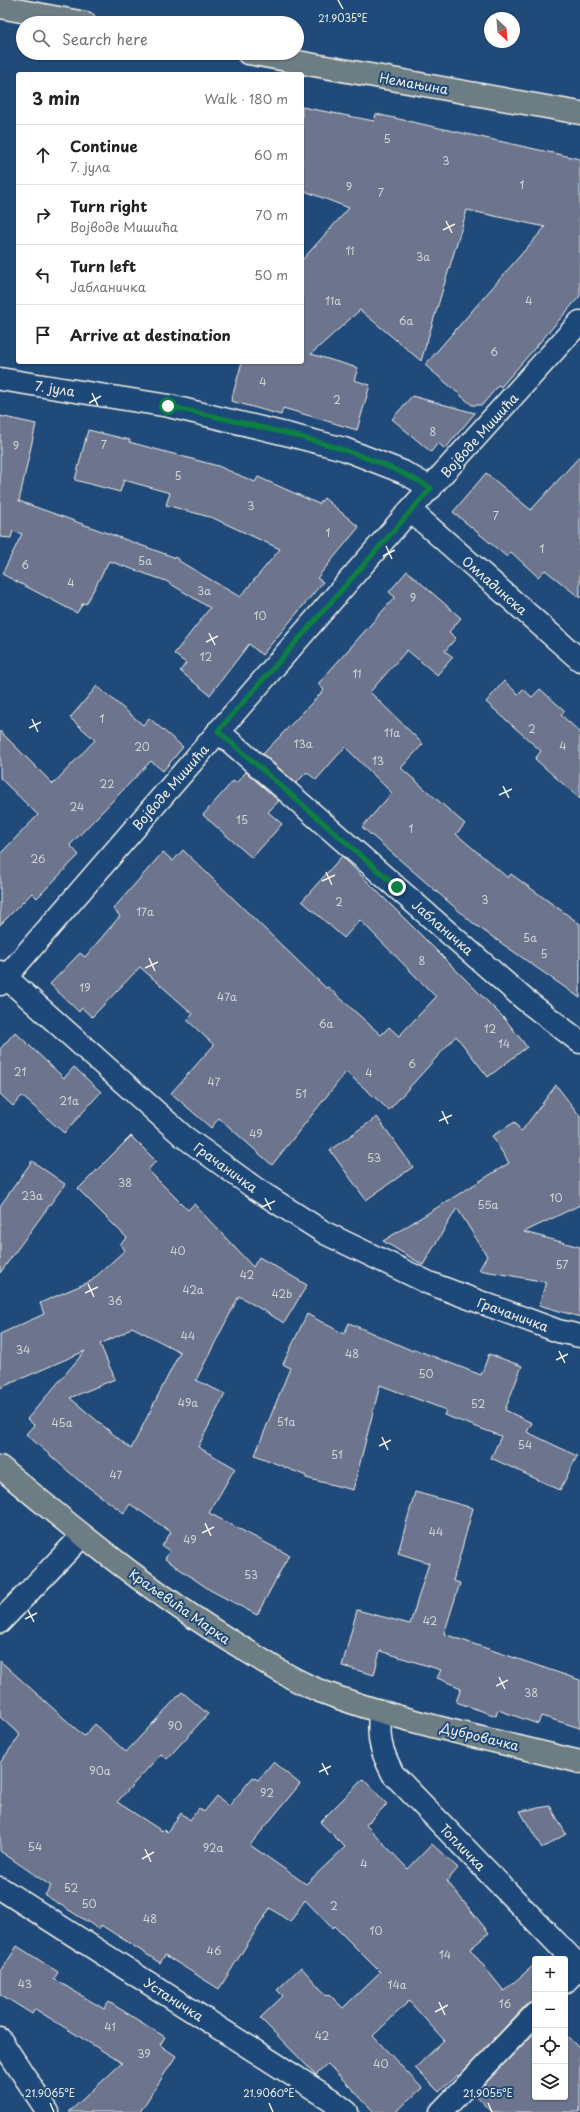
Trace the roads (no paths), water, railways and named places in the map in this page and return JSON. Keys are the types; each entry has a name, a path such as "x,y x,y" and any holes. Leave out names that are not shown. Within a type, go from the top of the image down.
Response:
{"main road":[{"path":"0,7 48,16"},
{"name":"Немањина","path":"287,60 580,113"},
{"name":"Краљевића Марка","path":"0,1467 82,1536 193,1619 267,1664 319,1690 380,1711"},
{"name":"Дубровачка","path":"380,1711 580,1762"}],"street":[{"name":"Војводе Мишића","path":"2,978 410,510 580,322"},
{"name":"7. јула","path":"0,379 168,406 290,435 351,452 403,472 431,488"},
{"name":"Омладинска","path":"410,510 580,660"},
{"name":"Јабланичка","path":"218,731 524,999 580,1042"},
{"name":"Грачаничка","path":"2,978 183,1136 256,1189 325,1233 429,1283 558,1331 580,1336"},
{"path":"0,1622 82,1536"},
{"name":"Топличка","path":"380,1711 378,1734 382,1754 393,1774 432,1816 580,1967"},
{"name":"Устаничка","path":"0,1888 330,2099 347,2112"},
{"path":"568,1979 580,1967"},
{"path":"441,2112 532,2017"},
{"path":"0,2040 48,2112"}]}
